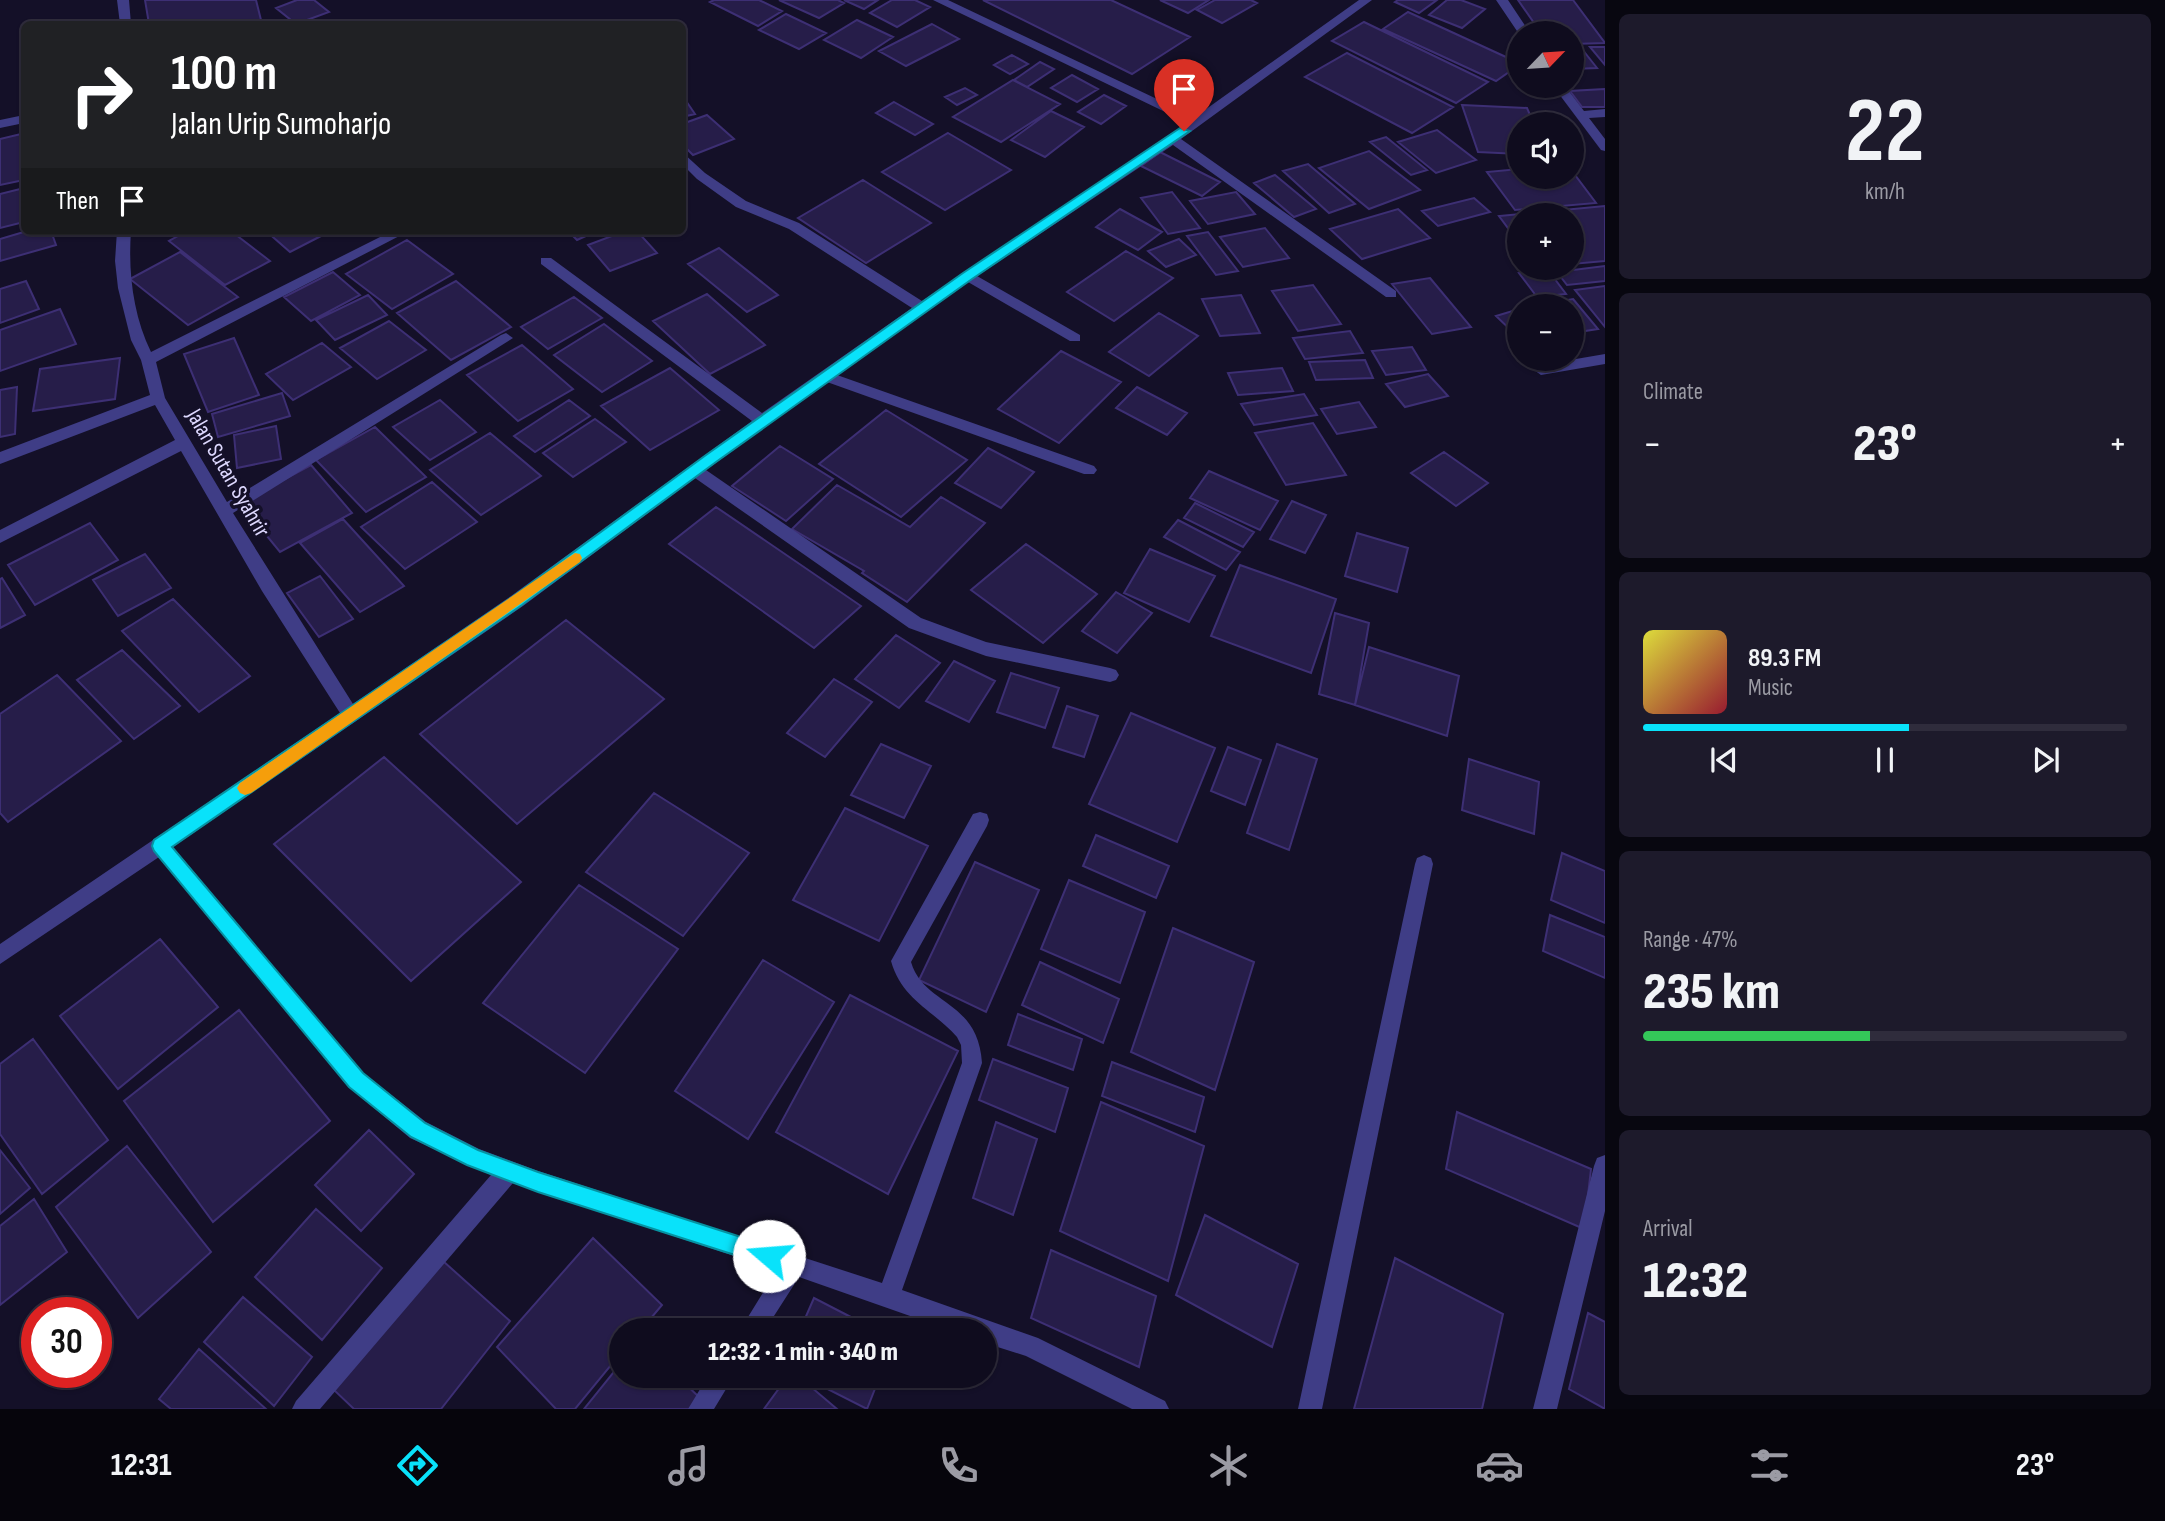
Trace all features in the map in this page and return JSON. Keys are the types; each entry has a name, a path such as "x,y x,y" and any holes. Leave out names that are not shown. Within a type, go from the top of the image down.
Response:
{"street":[{"path":"123,0 126,21"},
{"path":"939,0 1196,122"},
{"path":"0,955 517,601 762,421 967,276 1173,139 1366,0"},
{"path":"1502,0 1516,21"},
{"path":"1584,115 1605,113"},
{"path":"0,124 21,120"},
{"path":"1584,121 1605,146"},
{"path":"1173,139 1391,294"},
{"path":"686,160 701,176 741,204 794,226 922,308"},
{"name":"Jalan Sutan Syahrir","path":"124,235 122,261 125,288 138,340 148,360 158,398 223,511 351,716"},
{"path":"148,360 394,235"},
{"path":"546,261 762,421"},
{"path":"967,276 1075,338"},
{"path":"223,511 506,338"},
{"path":"1584,363 1605,359"},
{"path":"827,377 1089,470"},
{"path":"0,458 158,398"},
{"path":"0,537 183,443"},
{"path":"694,470 915,623 951,640 984,650 1110,676"},
{"path":"888,1297 972,1063 974,1049 964,1027 905,975 901,961 980,820"},
{"path":"160,846 356,1080 418,1130 474,1158 509,1171 949,1318"},
{"path":"1310,1409 1424,864"},
{"path":"1545,1409 1605,1166"},
{"path":"304,1409 509,1171"},
{"path":"760,1318 794,1264"},
{"path":"997,1335 1030,1346 1157,1409"},
{"path":"700,1409 714,1388"}],"building":[{"path":"145,0 256,0 261,21 148,21"},
{"path":"297,0 314,0 329,12 304,21 292,21 276,8"},
{"path":"759,0 782,11 758,26 710,2"},
{"path":"779,0 838,0 844,3 819,18"},
{"path":"844,0 878,0 864,9"},
{"path":"892,0 915,0 930,7 897,27 870,13"},
{"path":"983,0 1111,0 1190,37 1132,74"},
{"path":"1160,0 1209,0 1188,13"},
{"path":"1215,0 1251,0 1257,3 1222,23 1197,10"},
{"path":"1437,0 1419,13 1395,2"},
{"path":"1447,0 1461,0 1485,9 1462,28 1429,15"},
{"path":"1518,0 1573,0 1605,43 1584,44 1584,21 1533,21"},
{"path":"1408,12 1507,57 1507,73 1496,81 1383,29"},
{"path":"786,14 826,33 799,49 759,30"},
{"path":"857,20 893,37 861,58 824,40"},
{"path":"1364,22 1488,82 1456,103 1332,41"},
{"path":"932,24 959,39 906,66 879,51"},
{"path":"1590,47 1605,47 1605,65"},
{"path":"1584,52 1597,68 1584,69"},
{"path":"1347,53 1453,107 1412,133 1305,77"},
{"path":"1012,55 1028,64 1010,74 994,65"},
{"path":"1040,62 1054,69 1027,87 1014,80"},
{"path":"1072,75 1098,89 1077,102 1051,88"},
{"path":"1013,80 1060,104 1001,142 953,117"},
{"path":"965,88 977,95 957,105 945,97"},
{"path":"1605,89 1605,107 1582,107 1575,98 1584,98 1584,90"},
{"path":"1104,95 1126,106 1101,124 1078,112"},
{"path":"686,101 695,114 686,116"},
{"path":"894,102 933,124 915,135 876,113"},
{"path":"1462,105 1527,108 1529,112 1507,112 1507,153 1478,152"},
{"path":"1051,111 1084,127 1045,157 1011,140"},
{"path":"707,115 734,139 693,155 686,148 686,123"},
{"path":"1437,130 1476,160 1436,173 1398,142"},
{"path":"948,133 1011,170 945,210 882,172"},
{"path":"21,134 21,181 0,185 0,139"},
{"path":"1386,137 1427,170 1411,175 1370,142"},
{"path":"1369,151 1420,190 1369,209 1319,168"},
{"path":"1160,152 1220,182 1202,196 1141,166"},
{"path":"1308,164 1355,204 1329,213 1283,171"},
{"path":"1507,170 1507,189 1584,187 1596,203 1510,203 1487,172"},
{"path":"1275,175 1316,209 1294,217 1254,183"},
{"path":"863,180 931,223 866,263 798,218"},
{"path":"21,189 21,223 0,228 0,194"},
{"path":"1172,192 1200,228 1168,234 1141,198"},
{"path":"1236,192 1255,214 1208,224 1190,201"},
{"path":"1474,198 1490,212 1438,226 1422,211"},
{"path":"1605,206 1605,261 1584,263 1584,208"},
{"path":"1120,209 1162,232 1138,250 1096,227"},
{"path":"1398,209 1430,238 1362,259 1330,229"},
{"path":"1507,215 1507,227 1499,216"},
{"path":"1265,228 1289,258 1243,267 1220,237"},
{"path":"1208,232 1238,271 1216,275 1187,236"},
{"path":"21,233 21,235 52,235 56,245 0,261 0,239"},
{"path":"180,235 236,235 270,261 225,285 169,241"},
{"path":"271,235 321,236 290,252"},
{"path":"572,235 588,235 577,240"},
{"path":"614,235 641,235 657,253 610,271 588,245"},
{"path":"1179,239 1196,255 1166,267 1148,251"},
{"path":"407,240 453,274 392,309 346,274"},
{"path":"719,248 778,295 747,312 688,264"},
{"path":"1126,251 1173,278 1114,321 1067,292"},
{"path":"180,252 238,297 188,325 130,279"},
{"path":"1605,266 1605,281 1567,285 1563,280 1584,280 1584,269"},
{"path":"333,272 360,295 311,321 284,297"},
{"path":"1430,278 1471,327 1432,334 1392,284"},
{"path":"1524,280 1556,280 1566,294 1535,294"},
{"path":"26,281 39,309 0,323 0,289"},
{"path":"456,281 511,327 451,360 397,313"},
{"path":"1313,285 1341,324 1298,331 1272,291"},
{"path":"1605,286 1605,327 1584,301 1584,294 1578,294 1575,290"},
{"path":"707,294 765,345 710,374 653,321"},
{"path":"368,295 387,315 335,340 316,320"},
{"path":"1241,295 1260,333 1220,336 1202,299"},
{"path":"574,297 602,318 548,349 521,327"},
{"path":"60,309 76,344 0,371 0,330"},
{"path":"1584,312 1598,329 1584,331"},
{"path":"1159,313 1198,336 1149,376 1109,352"},
{"path":"1507,313 1507,327 1496,316"},
{"path":"389,321 426,350 377,379 340,348"},
{"path":"604,324 652,361 602,392 554,355"},
{"path":"1350,331 1363,353 1305,359 1293,338"},
{"path":"234,338 259,395 208,412 184,354"},
{"path":"322,343 351,367 293,400 266,374"},
{"path":"522,345 573,389 518,421 467,375"},
{"path":"1412,347 1426,370 1386,375 1372,351"},
{"path":"1061,351 1121,382 1059,443 998,409"},
{"path":"120,358 115,399 33,411 40,369"},
{"path":"1365,360 1373,378 1316,380 1309,362"},
{"path":"670,368 719,410 650,450 601,406"},
{"path":"1282,368 1293,391 1238,395 1228,373"},
{"path":"1428,374 1448,396 1405,407 1386,384"},
{"path":"17,387 15,434 0,437 0,390"},
{"path":"1137,387 1187,413 1167,435 1116,408"},
{"path":"282,393 290,416 218,437 212,414"},
{"path":"1304,394 1317,415 1254,425 1241,404"},
{"path":"440,400 476,432 430,460 393,427"},
{"path":"569,400 590,416 535,452 514,436"},
{"path":"1359,402 1376,427 1337,434 1321,409"},
{"path":"886,410 967,460 901,517 819,464"},
{"path":"595,419 626,442 573,477 543,453"},
{"path":"1313,423 1346,475 1286,485 1255,433"},
{"path":"276,426 281,459 237,468 234,435"},
{"path":"375,427 426,477 366,512 316,460"},
{"path":"490,433 541,476 481,515 430,470"},
{"path":"780,446 833,479 786,521 732,486"},
{"path":"988,448 1034,472 1001,508 955,483"},
{"path":"1444,452 1488,483 1456,506 1411,473"},
{"path":"311,465 352,513 280,552 240,503"},
{"path":"1209,471 1278,501 1260,530 1190,498"},
{"path":"432,482 477,522 405,569 361,527"},
{"path":"837,485 910,527 941,497 985,523 907,602 862,573 864,571 792,529"},
{"path":"1292,501 1326,515 1305,553 1270,539"},
{"path":"1195,503 1254,532 1243,547 1184,518"},
{"path":"716,507 861,606 814,648 669,544"},
{"path":"343,519 404,586 360,612 300,543"},
{"path":"1178,520 1240,552 1226,570 1164,537"},
{"path":"90,523 118,560 35,605 8,565"},
{"path":"1357,533 1408,548 1397,592 1345,576"},
{"path":"1026,544 1097,594 1043,643 971,590"},
{"path":"1150,549 1215,576 1189,622 1124,593"},
{"path":"145,554 171,588 118,616 93,580"},
{"path":"1240,565 1336,599 1311,673 1211,636"},
{"path":"320,576 353,619 319,637 287,593"},
{"path":"2,578 25,615 0,628 0,579"},
{"path":"1116,592 1152,613 1117,653 1082,631"},
{"path":"173,599 250,676 199,712 122,631"},
{"path":"1335,613 1369,623 1355,705 1319,694"},
{"path":"566,620 664,699 517,824 420,734"},
{"path":"896,635 940,663 899,708 855,679"},
{"path":"1369,647 1459,676 1447,736 1355,705"},
{"path":"122,650 180,706 134,739 77,680"},
{"path":"954,661 995,681 969,722 926,701"},
{"path":"1011,673 1059,688 1045,728 997,712"},
{"path":"57,675 121,741 8,822 0,813 0,714"},
{"path":"834,679 872,702 825,757 787,733"},
{"path":"1067,706 1098,716 1084,757 1053,747"},
{"path":"1131,713 1215,748 1177,842 1089,804"},
{"path":"881,744 931,766 904,818 851,795"},
{"path":"1277,744 1317,759 1289,850 1247,833"},
{"path":"1228,747 1261,760 1245,805 1211,791"},
{"path":"384,757 521,882 411,981 274,844"},
{"path":"1469,759 1539,782 1534,834 1462,810"},
{"path":"654,793 749,853 683,936 586,872"},
{"path":"845,808 928,846 879,941 793,900"},
{"path":"1096,835 1169,866 1156,898 1083,866"},
{"path":"1562,853 1605,871 1605,923 1551,900"},
{"path":"975,862 1039,890 986,1012 919,980"},
{"path":"1069,880 1145,912 1120,983 1041,949"},
{"path":"579,885 678,949 585,1073 483,1003"},
{"path":"1550,915 1605,937 1605,978 1543,951"},
{"path":"1173,928 1254,962 1215,1090 1131,1052"},
{"path":"160,939 218,1007 118,1089 60,1016"},
{"path":"763,960 834,1002 748,1139 675,1091"},
{"path":"1040,962 1119,999 1103,1043 1022,1005"},
{"path":"850,995 958,1051 888,1194 776,1132"},
{"path":"239,1010 330,1121 213,1222 124,1101"},
{"path":"1018,1014 1082,1039 1073,1070 1008,1045"},
{"path":"33,1039 108,1140 42,1194 0,1134 0,1064"},
{"path":"993,1059 1068,1088 1055,1132 979,1100"},
{"path":"1112,1062 1204,1097 1195,1132 1102,1096"},
{"path":"1101,1102 1204,1146 1168,1281 1060,1231"},
{"path":"1457,1112 1591,1169 1584,1229 1446,1169"},
{"path":"996,1122 1037,1139 1013,1215 973,1198"},
{"path":"369,1130 414,1174 361,1231 315,1185"},
{"path":"127,1146 211,1252 138,1318 56,1207"},
{"path":"0,1150 30,1188 0,1214"},
{"path":"34,1199 67,1252 0,1305 0,1226"},
{"path":"316,1209 382,1268 322,1340 255,1277"},
{"path":"1205,1215 1298,1264 1272,1347 1176,1295"},
{"path":"593,1238 662,1305 651,1318 609,1318 609,1368 575,1409 556,1409 497,1347"},
{"path":"1051,1250 1156,1296 1139,1367 1031,1318"},
{"path":"1395,1258 1503,1314 1482,1409 1354,1409"},
{"path":"443,1261 510,1321 441,1409 354,1409 334,1390"},
{"path":"243,1297 312,1357 274,1406 204,1342"},
{"path":"814,1298 853,1318 805,1318"},
{"path":"1588,1313 1605,1322 1605,1409 1569,1389"},
{"path":"199,1349 266,1409 171,1409 159,1399"},
{"path":"609,1378 609,1388 690,1388 701,1399 694,1409 584,1409"},
{"path":"779,1388 812,1388 837,1409 764,1409"},
{"path":"826,1388 875,1388 867,1409"}],"slow traffic":[{"path":"245,788 517,601 575,558"}],"route":[{"path":"769,1256 538,1182 474,1158 418,1130 356,1080 160,846 517,601 762,421 967,276 1184,131"}]}
